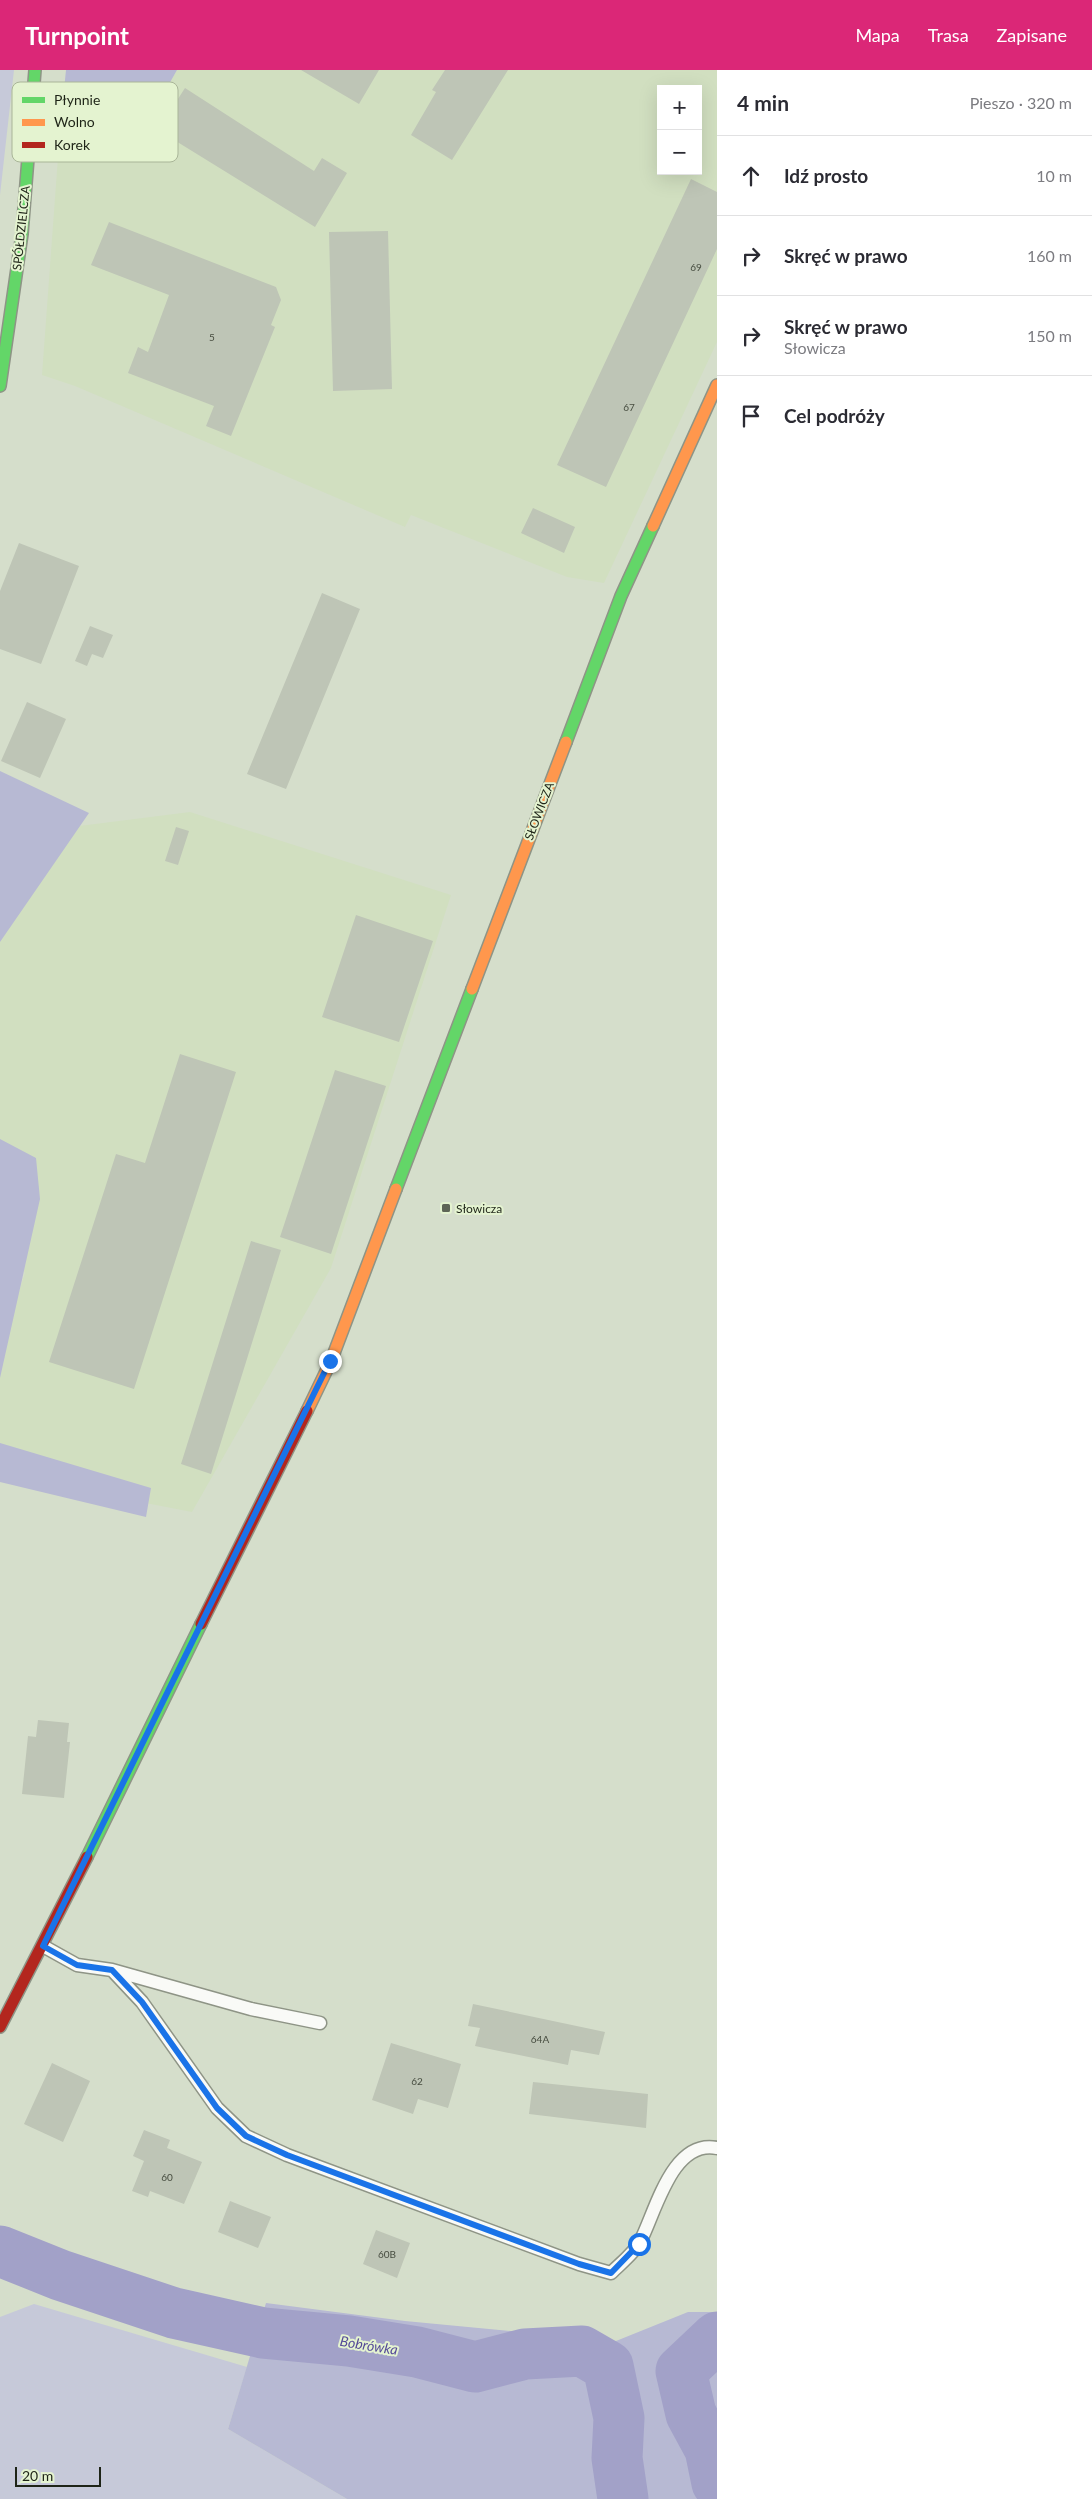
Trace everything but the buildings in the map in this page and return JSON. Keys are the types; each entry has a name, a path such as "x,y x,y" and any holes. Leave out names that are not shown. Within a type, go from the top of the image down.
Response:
{"street":[{"name":"SPÓŁDZIELCZA","path":"0,386 22,234 28,162"},
{"name":"SŁOWICZA","path":"0,2027 43,1946 330,1361 620,596 717,385"}],"lane":[{"path":"43,1946 77,1965 112,1970 251,2008 320,2023"},
{"path":"112,1970 142,2002 217,2108 246,2136 287,2155 579,2264 611,2273 639,2244 674,2168 692,2150 708,2146 717,2148"}],"shaded area":[{"path":"0,70 14,70 12,82 0,195"},
{"path":"66,70 177,70 170,82 65,82"},
{"path":"177,70 717,70 717,342 604,583 567,577 411,515 405,527 75,386 42,375 58,162 178,162 178,82 170,82"},
{"path":"0,771 89,813 0,942"},
{"path":"190,812 451,895 331,1268 192,1512 125,1499 0,1458 0,1350 25,1273 0,1238 0,836"},
{"path":"0,1139 36,1158 40,1199 0,1378"},
{"path":"0,1443 151,1488 146,1517 0,1482"},
{"path":"266,2303 405,2321 616,2341 688,2312 717,2312 717,2499 347,2499 228,2429"},
{"path":"34,2304 247,2367 228,2429 347,2499 0,2499 0,2317"}],"waterway":[{"name":"Bobrówka","path":"0,2251 60,2275 174,2313 263,2333 349,2341 417,2352 475,2367 525,2354 582,2351 608,2366 619,2418 617,2458 623,2499"},
{"name":"Bobrówka","path":"717,2337 681,2371 691,2414 710,2449 717,2483"}],"traffic: fast":[{"path":"34,82 35,70"},
{"path":"0,386 22,234 28,162"},
{"path":"566,742 621,596 653,526"},
{"path":"396,1189 472,989"},
{"path":"87,1857 201,1624"}],"traffic: slow":[{"path":"653,526 717,385"},
{"path":"472,989 566,742"},
{"path":"307,1411 331,1361 396,1189"}],"traffic: jam":[{"path":"201,1624 307,1411"},
{"path":"0,2027 87,1857"}],"place":[{"name":"Słowicza","path":"446,1208"}],"route":[{"path":"330,1361 43,1946 77,1965 112,1970 142,2002 207,2091 217,2108 246,2136 287,2155 521,2245 611,2273 639,2244"}]}
